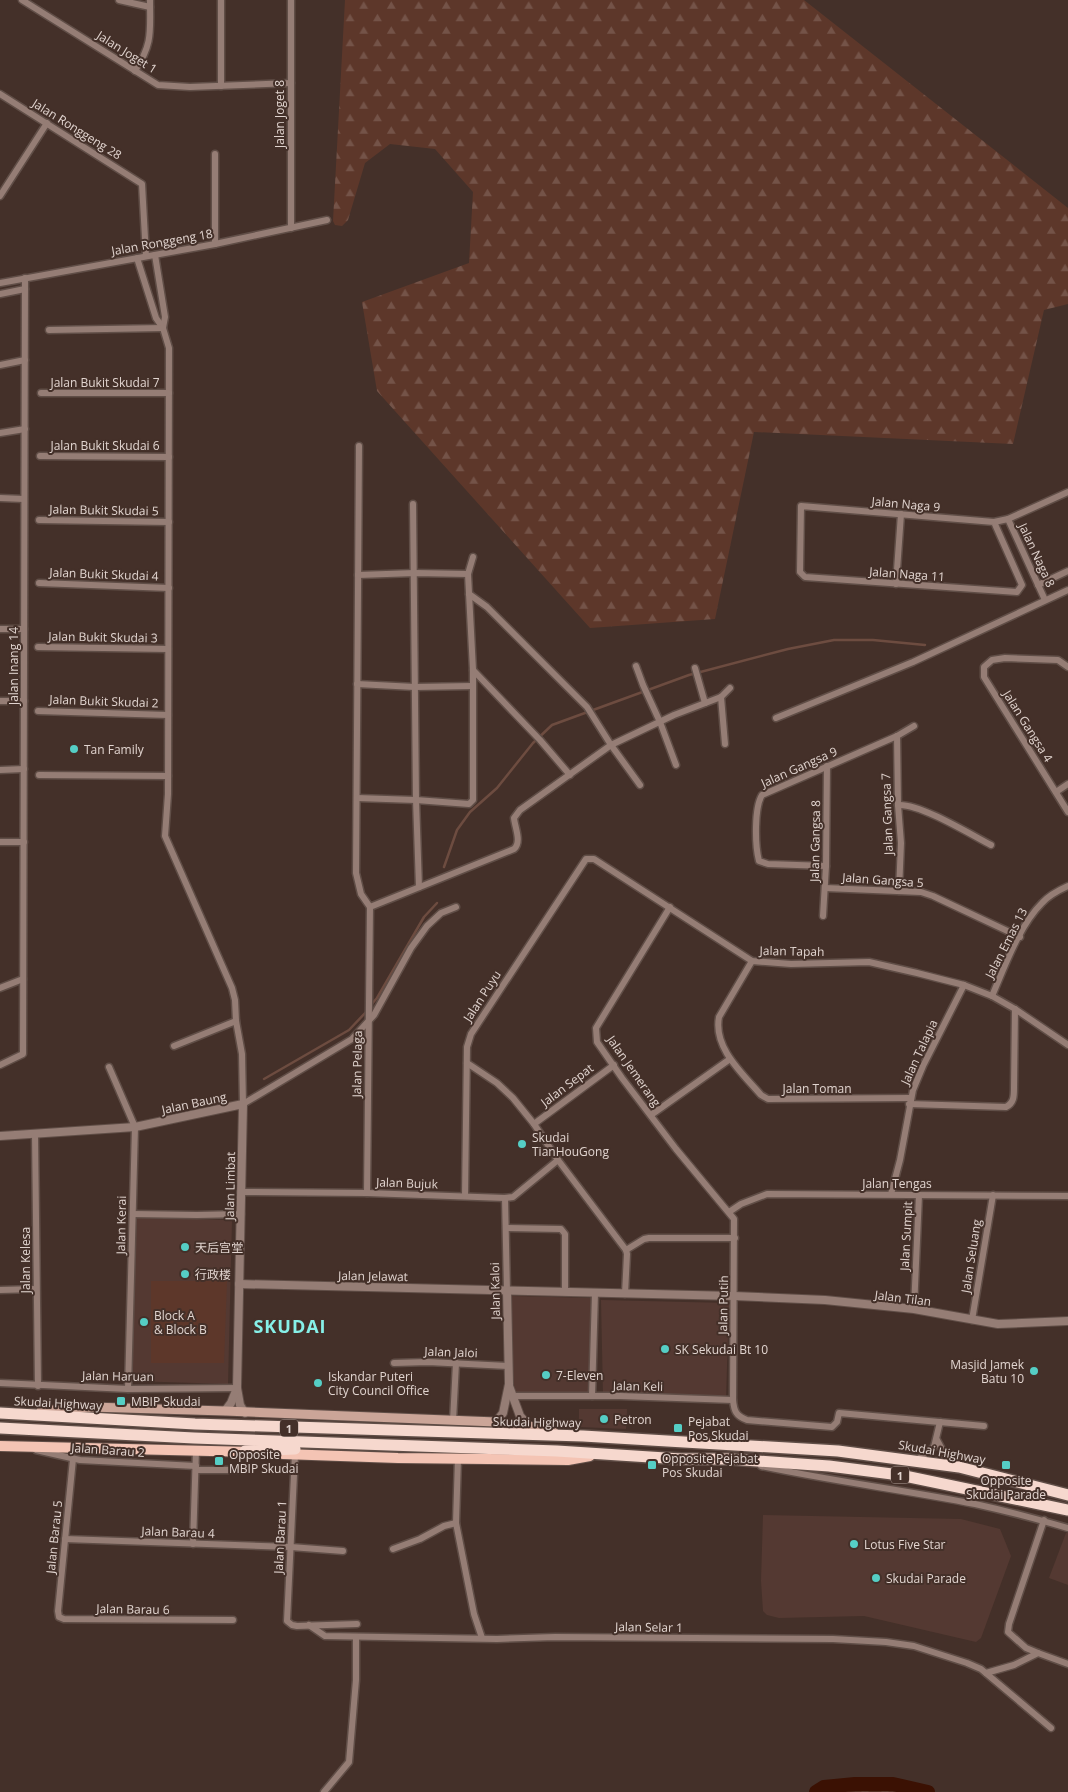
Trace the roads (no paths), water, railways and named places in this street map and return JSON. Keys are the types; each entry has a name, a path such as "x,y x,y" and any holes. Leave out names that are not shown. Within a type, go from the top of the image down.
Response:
{"highway":[{"name":"Skudai Highway","path":"4,1413 195,1424 453,1434 570,1436 838,1451 959,1467 1068,1495"},
{"name":"1","path":"0,1428 681,1459 730,1459 829,1466 900,1475 1068,1510"},
{"path":"245,1451 377,1445"}],"main road":[{"path":"4,1413 90,1408 225,1411 496,1422 529,1426 570,1436"},
{"path":"0,1446 568,1460 601,1454"}],"street":[{"name":"Jalan Joget 1","path":"22,0 158,85 190,88 291,83"},
{"path":"119,0 150,4 150,43 146,55 135,71"},
{"path":"220,0 221,86"},
{"name":"Jalan Joget 8","path":"291,0 291,228"},
{"name":"Jalan Ronggeng 28","path":"0,95 142,184 146,256"},
{"path":"0,196 47,123"},
{"path":"215,244 216,154"},
{"name":"Jalan Ronggeng 18","path":"0,283 215,244 327,220"},
{"path":"155,255 165,317 163,328"},
{"path":"137,258 156,318 163,328 169,348 168,776 165,836 232,988 242,1054 243,1104"},
{"name":"Jalan Inang 14","path":"0,1065 23,1054 25,278"},
{"path":"0,294 25,289"},
{"path":"49,330 163,328"},
{"path":"0,365 25,360"},
{"name":"Jalan Bukit Skudai 7","path":"41,393 169,393"},
{"path":"0,433 24,429"},
{"path":"359,446 358,882 365,902 370,907 368,1023"},
{"name":"Jalan Bukit Skudai 6","path":"40,456 169,457"},
{"name":"Jalan Naga 9","path":"802,576 800,572 801,506 994,522 1008,519 1068,492"},
{"path":"0,498 24,499"},
{"path":"413,504 416,800 419,887"},
{"path":"896,584 901,514"},
{"name":"Jalan Naga 8","path":"1008,519 1045,600"},
{"name":"Jalan Bukit Skudai 5","path":"39,520 169,522"},
{"name":"Jalan Naga 11","path":"802,576 1017,592 1022,585 994,522"},
{"path":"358,798 469,804 473,800 472,670 468,574 473,557"},
{"path":"1038,584 1068,571"},
{"path":"358,575 468,574"},
{"name":"Jalan Bukit Skudai 4","path":"40,583 168,588"},
{"path":"776,718 913,662 1068,590"},
{"path":"469,594 487,607 587,707 640,785"},
{"path":"0,628 24,629"},
{"name":"Jalan Bukit Skudai 3","path":"38,647 168,649"},
{"name":"Jalan Gangsa 4","path":"1068,668 1058,660 1005,658 992,660 984,668 984,677 1068,812"},
{"path":"636,666 676,765"},
{"path":"695,669 705,704"},
{"path":"472,670 530,732 540,740 570,775"},
{"path":"357,684 415,687 472,686"},
{"path":"370,907 514,849 518,842 514,818 520,810 611,744 721,697 730,688"},
{"path":"721,697 725,744"},
{"path":"0,701 24,701"},
{"name":"Jalan Bukit Skudai 2","path":"38,711 168,715"},
{"name":"Jalan Gangsa 9","path":"826,866 768,864 758,861 757,804 762,795 897,736 914,726"},
{"name":"Jalan Gangsa 7","path":"897,736 898,805 901,843 899,891"},
{"name":"Jalan Gangsa 8","path":"823,916 826,888 827,766"},
{"path":"0,770 24,770"},
{"path":"40,775 168,776"},
{"path":"1056,792 1068,784"},
{"path":"898,805 904,804 918,808 991,845"},
{"path":"0,842 24,842"},
{"name":"Jalan Tapah","path":"586,859 594,859 752,961 791,964 869,962 964,985 992,996 1015,1009 1068,1045"},
{"name":"Jalan Puyu","path":"465,1196 467,1046 471,1034 586,859"},
{"name":"Jalan Emas 13","path":"992,996 1032,914 1043,901 1068,886"},
{"name":"Jalan Gangsa 5","path":"826,888 921,892 934,896 1020,937"},
{"name":"Jalan Pelaga","path":"367,1193 368,1023 427,926 441,913 456,907"},
{"name":"Jalan Jemerang","path":"670,907 596,1028 598,1042 676,1150 729,1212"},
{"name":"Jalan Toman","path":"752,961 719,1017 719,1034 730,1059 761,1096 768,1099 910,1101"},
{"path":"0,988 23,979"},
{"name":"Jalan Talapia","path":"964,985 923,1066 910,1101 997,1107 1009,1106 1013,1099 1015,1009"},
{"path":"174,1046 236,1021"},
{"name":"Jalan Baung","path":"0,1136 135,1127 243,1104 336,1050 352,1039 368,1023"},
{"path":"651,1115 730,1059"},
{"path":"467,1063 497,1083 513,1098 626,1250 625,1294"},
{"name":"Jalan Sepat","path":"534,1124 614,1065"},
{"name":"Jalan Kerai","path":"109,1067 135,1127 128,1389"},
{"path":"891,1194 900,1160 910,1101"},
{"name":"Jalan Limbat","path":"243,1104 237,1388 240,1405 246,1413"},
{"name":"Jalan Kelesa","path":"35,1134 38,1386"},
{"path":"505,1198 513,1197 558,1160"},
{"name":"Jalan Bujuk","path":"242,1192 367,1193 505,1198"},
{"name":"Jalan Tengas","path":"729,1212 741,1204 767,1194 1068,1196"},
{"name":"Jalan Sumpit","path":"914,1309 919,1195"},
{"name":"Jalan Seluang","path":"972,1320 993,1195"},
{"name":"Jalan Kaloi","path":"496,1422 504,1414 509,1384 505,1198"},
{"name":"Jalan Putih","path":"729,1212 734,1219 735,1238 733,1400"},
{"path":"133,1214 241,1214"},
{"path":"506,1228 561,1230 565,1234 565,1292"},
{"path":"626,1250 640,1241 649,1238 735,1238"},
{"name":"Jalan Jelawat","path":"239,1284 625,1294"},
{"path":"0,1290 36,1289"},
{"path":"592,1396 595,1293"},
{"name":"Jalan Tilan","path":"625,1294 826,1300 914,1309 998,1324 1068,1321"},
{"name":"Jalan Jaloi","path":"394,1363 428,1362 508,1366"},
{"path":"453,1421 456,1364"},
{"name":"Jalan Haruan","path":"0,1384 128,1389 237,1388"},
{"name":"Jalan Kaloi","path":"509,1384 520,1416 529,1426"},
{"name":"Jalan Limbat","path":"225,1411 231,1403 237,1388"},
{"name":"Jalan Keli","path":"513,1396 733,1400"},
{"path":"733,1400 734,1412 739,1417 747,1420 832,1427 837,1422 839,1413 984,1426"},
{"path":"916,1460 934,1447 940,1422"},
{"path":"937,1440 945,1455 959,1467"},
{"name":"Jalan Barau 2","path":"21,1447 73,1459 239,1470"},
{"path":"193,1544 196,1450"},
{"name":"Jalan Barau 1","path":"295,1454 287,1621 292,1625 309,1625"},
{"path":"458,1458 456,1523 473,1607 482,1638"},
{"name":"Jalan Barau 5","path":"59,1617 58,1610 73,1459"},
{"path":"730,1459 823,1479 976,1504 1044,1520 1068,1528"},
{"path":"1044,1520 1008,1632 1026,1648 1068,1664"},
{"path":"393,1549 420,1539 444,1526 456,1523"},
{"name":"Jalan Barau 4","path":"65,1539 290,1547 343,1551"},
{"name":"Jalan Barau 6","path":"59,1617 64,1619 233,1620"},
{"path":"309,1625 357,1624"},
{"name":"Jalan Selar 1","path":"309,1625 325,1636 356,1637 833,1639 886,1642 914,1646 967,1663 986,1673 1051,1728"},
{"path":"324,1792 348,1762 356,1680 356,1637"},
{"path":"986,1673 1014,1665 1038,1653"}],"water":[{"path":"855,1784 893,1784 928,1792 816,1792 824,1787"}],"waterway":[{"path":"444,867 457,830 470,812 497,788 533,743 552,725 689,675 788,649 834,640 873,640 925,645"},
{"path":"370,1006 377,998 424,917 437,903"},
{"path":"264,1079 349,1030 367,1011"},
{"path":"816,1792 824,1787 855,1784 893,1784 928,1792"}],"place":[{"name":"Tan Family","path":"74,749"},
{"name":"Skudai TianHouGong","path":"522,1144"},
{"name":"天后宫堂","path":"185,1247"},
{"name":"行政楼","path":"185,1274"},
{"name":"Block A & Block B","path":"144,1322"},
{"name":"SK Sekudai Bt 10","path":"665,1349"},
{"name":"Masjid Jamek Batu 10","path":"1034,1371"},
{"name":"7-Eleven","path":"546,1375"},
{"name":"Iskandar Puteri City Council Office","path":"318,1383"},
{"name":"MBIP Skudai","path":"121,1401"},
{"name":"Petron","path":"604,1419"},
{"name":"Pejabat Pos Skudai","path":"678,1428"},
{"name":"Opposite MBIP Skudai","path":"219,1461"},
{"name":"Opposite Pejabat Pos Skudai","path":"652,1465"},
{"name":"Opposite Skudai Parade","path":"1006,1465"},
{"name":"Lotus Five Star","path":"854,1544"},
{"name":"Skudai Parade","path":"876,1578"}],"district":[{"name":"SKUDAI","path":"290,1326"}]}
